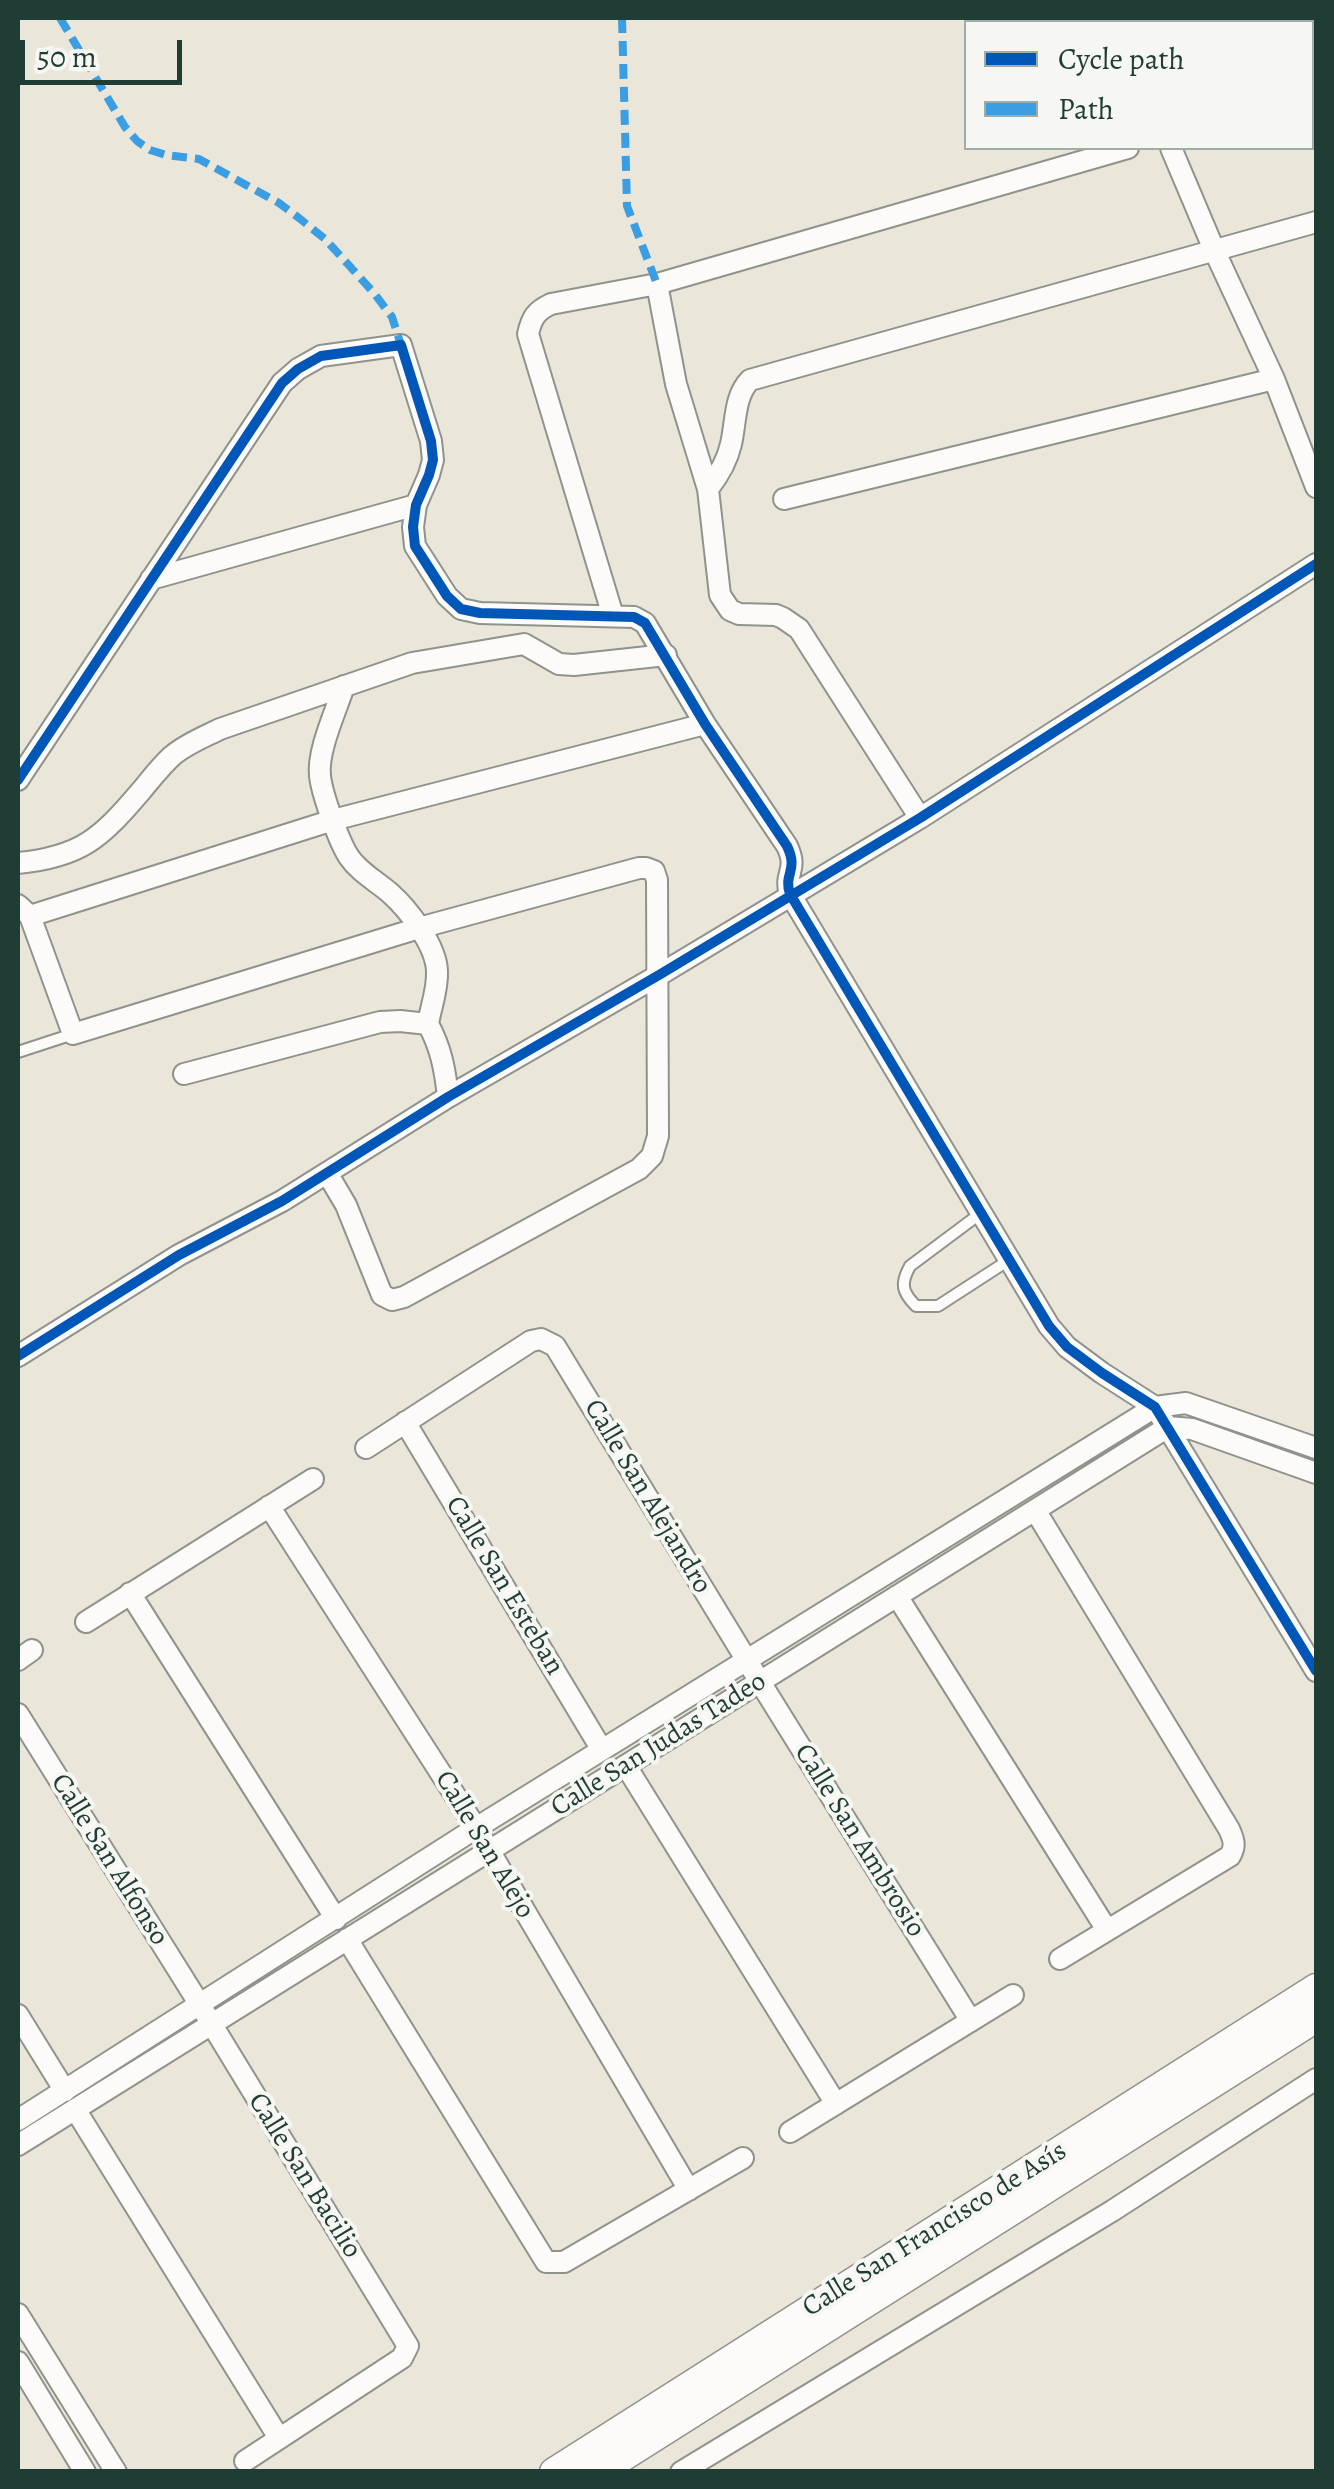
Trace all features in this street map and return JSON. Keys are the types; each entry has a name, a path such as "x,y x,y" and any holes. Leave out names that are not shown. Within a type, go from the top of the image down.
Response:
{"main road":[{"name":"Calle San Francisco de Asís","path":"554,2472 1316,1988"},
{"name":"Calle San Francisco de Asís","path":"598,2472 1316,2018"}],"street":[{"path":"612,616 528,334 532,318 539,310 551,304 657,284 1121,150"},
{"path":"1173,150 1214,252 1274,379 1316,487"},
{"path":"708,489 727,460 742,389 750,380 1316,222"},
{"path":"657,284 676,384 708,489 724,604 739,614 784,618 798,629 920,818"},
{"path":"18,780 282,383 321,356 401,346 434,460 416,504 414,546 447,596 461,609 480,612 634,617 645,623 705,724 790,852 793,867 786,885 790,894 1050,1326 1067,1347 1156,1407 1316,1670"},
{"path":"784,499 1274,379"},
{"path":"151,579 416,504"},
{"path":"19,1350 179,1255 282,1201 448,1097 920,818 1316,564"},
{"path":"18,863 57,856 95,840 173,756 196,741 412,663 524,644 559,664 666,656"},
{"path":"344,686 320,774 349,857 392,895 432,948 438,967 428,1024 445,1066 448,1097"},
{"path":"328,1173 346,1206 382,1295 392,1300 404,1298 639,1168 652,1156 658,1136 659,975 654,871 646,868 419,928 73,1034 24,911 333,820 705,724"},
{"path":"184,1074 380,1022 428,1024"},
{"name":"Calle San Alejandro","path":"405,1422 531,1341 541,1338 556,1346 747,1661"},
{"path":"1156,1407 1186,1403 1316,1448"},
{"name":"Calle San Judas Tadeo","path":"18,2145 70,2100 200,2006 476,1828 1156,1407"},
{"path":"366,1448 405,1422"},
{"name":"Calle San Esteban","path":"405,1422 602,1750"},
{"path":"1168,1427 1192,1429 1316,1474"},
{"name":"Calle San Judas Tadeo","path":"18,2120 70,2100 210,2024 1168,1427"},
{"path":"86,1622 313,1478"},
{"name":"Calle San Alejo","path":"269,1506 476,1828 689,2190"},
{"path":"1036,1510 1234,1839 1230,1856 1060,1959"},
{"path":"130,1593 336,1919"},
{"path":"897,1596 1107,1930"},
{"name":"Calle San Ambrosio","path":"747,1661 971,2021"},
{"name":"Calle San Alfonso","path":"18,1714 200,2006"},
{"path":"626,1766 836,2104"},
{"path":"346,1940 546,2262 564,2262 743,2158"},
{"path":"790,2132 1012,1995"},
{"name":"Calle San Bacilio","path":"200,2006 408,2346 402,2358 279,2438"},
{"path":"18,2014 279,2438 245,2461"},
{"path":"681,2472 1112,2211 1316,2079"},
{"path":"18,2314 116,2472"},
{"path":"18,2362 86,2472"}],"lane":[{"path":"18,1052 73,1034"},
{"path":"981,1213 910,1266 903,1278 905,1295 916,1306 938,1306 1010,1260"}],"marked path":[{"path":"60,18 137,141 166,155 199,159 299,218 325,239 374,293 392,317 401,345"},
{"path":"622,18 627,206 657,284"},
{"path":"1314,77 1316,71"}],"cycle path":[{"path":"18,780 282,383 321,356 401,345 431,441 433,460 416,505 415,546 447,596 461,609 480,613 634,617 645,623 705,724 787,846 792,861 790,894 1049,1326 1067,1347 1155,1407 1316,1671"},
{"path":"18,1356 179,1255 282,1201 448,1097 920,818 1316,564"}]}
